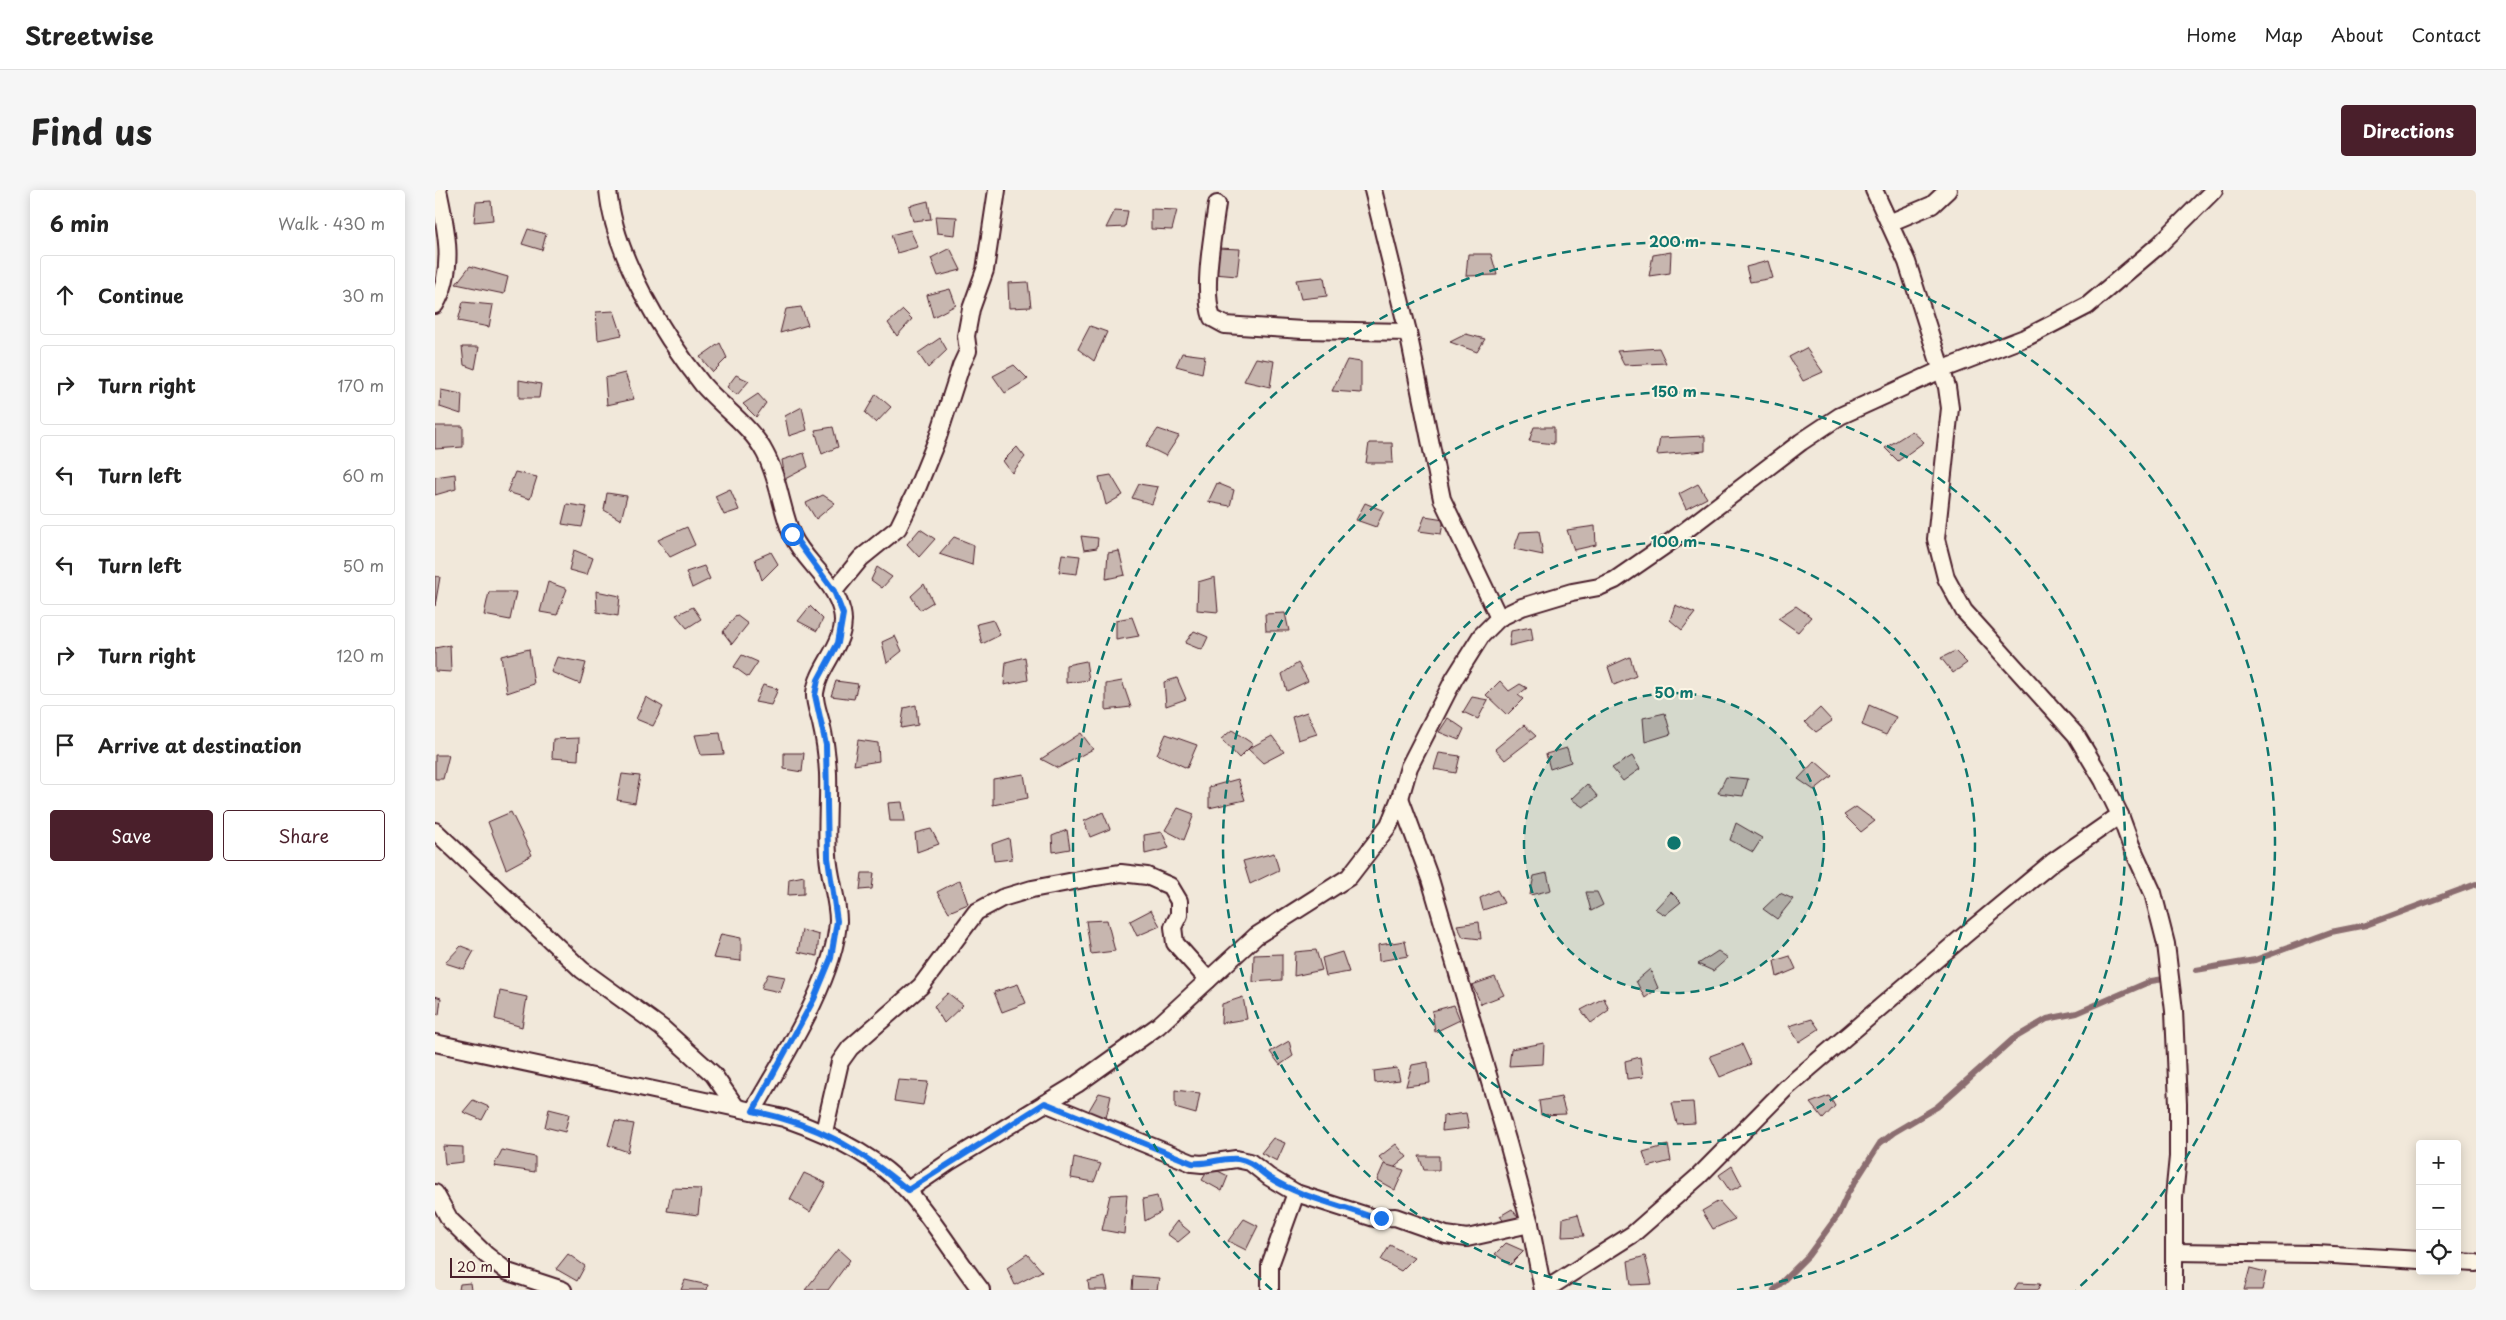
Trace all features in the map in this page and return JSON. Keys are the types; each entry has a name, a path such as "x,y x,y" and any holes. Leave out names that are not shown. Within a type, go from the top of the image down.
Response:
{"street":[{"path":"435,305 445,286 448,271 438,190"},
{"path":"608,190 617,235 643,293 677,349 705,387 746,428 765,452 779,489 792,534 834,591 843,614 838,643 818,680 815,695 826,745 828,858 837,921 831,958 814,999 753,1111"},
{"path":"834,591 861,558 898,528 916,491 938,437 961,366 969,351 966,336 969,318 985,270 997,190"},
{"path":"1373,190 1408,332 1442,498 1499,618"},
{"path":"1874,190 1907,262 1947,387 1950,408 1936,539 1946,578 1964,611 2076,735 2103,780 2153,892 2166,944 2174,1011 2178,1104 2178,1157 2174,1197 2174,1290"},
{"path":"1889,223 1932,205 1948,190"},
{"path":"908,1190 1077,1084 1158,1026 1256,936 1349,877 1389,825 1400,798 1409,767 1454,679 1481,636 1499,618 1522,607 1572,592 1599,587 1615,580 1680,535 1801,442 1840,416 1941,370 2027,338 2087,306 2159,244 2214,190"},
{"path":"1217,204 1209,268 1209,309 1212,318 1225,325 1303,330 1408,332"},
{"path":"1400,798 1430,879 1531,1224 1544,1290 1633,1234 1699,1176 1786,1088 1966,934 2054,862 2120,815"},
{"path":"435,831 582,970 662,1028 713,1074 736,1107"},
{"path":"824,1132 840,1062 850,1048 921,986 976,912 1002,898 1032,889 1121,873 1147,876 1170,886 1179,902 1179,915 1173,926 1175,943 1208,980"},
{"path":"435,1042 784,1118 824,1132 877,1164 908,1190 981,1290"},
{"path":"1045,1103 1192,1163 1202,1164 1236,1159 1249,1162 1269,1177 1297,1193 1374,1218 1395,1217 1445,1235 1467,1238 1531,1224"},
{"path":"435,1192 450,1220 485,1254 508,1272 563,1290"},
{"path":"1270,1290 1270,1265 1297,1193"},
{"path":"2175,1252 2316,1254 2416,1260"},
{"path":"2461,1262 2476,1263"}],"building":[{"path":"491,201 493,220 474,222 476,202"},
{"path":"928,201 931,219 913,221 909,206"},
{"path":"1151,209 1177,210 1172,230 1151,229"},
{"path":"1115,210 1128,211 1125,227 1106,228"},
{"path":"935,216 957,217 955,235 937,233"},
{"path":"528,229 546,234 542,250 522,244"},
{"path":"910,230 918,247 897,253 891,235"},
{"path":"950,248 961,270 938,276 931,258"},
{"path":"1218,248 1240,249 1237,276 1214,274"},
{"path":"1671,252 1670,273 1649,276 1653,255"},
{"path":"1468,254 1491,254 1497,275 1466,276"},
{"path":"1768,261 1773,278 1750,282 1746,267"},
{"path":"470,266 508,277 504,294 456,284"},
{"path":"1324,277 1327,296 1301,299 1296,280"},
{"path":"1028,282 1031,307 1009,308 1008,283"},
{"path":"950,289 956,305 933,317 927,295"},
{"path":"463,302 493,305 489,327 458,321"},
{"path":"801,307 808,325 780,333 786,309"},
{"path":"903,310 912,319 897,336 888,323"},
{"path":"614,311 622,335 598,340 596,312"},
{"path":"1090,326 1107,332 1094,361 1078,349"},
{"path":"1466,334 1485,339 1477,352 1450,342"},
{"path":"940,338 947,350 928,368 918,353"},
{"path":"720,343 727,358 713,372 700,357"},
{"path":"462,347 479,347 475,369 464,365"},
{"path":"1659,348 1666,363 1624,365 1617,351"},
{"path":"1806,348 1823,372 1803,381 1789,357"},
{"path":"1182,353 1205,356 1202,373 1176,366"},
{"path":"1256,358 1274,361 1270,387 1244,381"},
{"path":"1347,360 1361,362 1361,393 1332,391"},
{"path":"1014,365 1028,379 1005,393 993,376"},
{"path":"625,373 634,399 607,405 605,378"},
{"path":"736,375 749,381 737,395 727,387"},
{"path":"519,380 541,384 539,398 519,398"},
{"path":"441,390 462,394 461,414 440,407"},
{"path":"758,394 766,403 756,417 743,404"},
{"path":"876,394 891,407 876,423 865,413"},
{"path":"802,407 807,430 789,436 785,416"},
{"path":"435,426 463,426 463,447 435,449"},
{"path":"833,427 838,447 822,454 815,430"},
{"path":"1534,427 1554,427 1554,444 1529,441"},
{"path":"1158,429 1179,436 1166,456 1146,446"},
{"path":"1912,431 1924,442 1898,461 1885,448"},
{"path":"1705,436 1705,451 1657,455 1660,438"},
{"path":"1369,443 1392,443 1393,463 1366,463"},
{"path":"1017,447 1025,457 1012,473 1003,461"},
{"path":"804,453 808,467 785,479 782,460"},
{"path":"515,472 537,477 530,499 507,492"},
{"path":"455,474 456,489 435,495 435,477"},
{"path":"1111,475 1123,495 1106,505 1099,477"},
{"path":"1217,483 1234,490 1230,506 1208,502"},
{"path":"1139,484 1158,487 1152,504 1132,498"},
{"path":"1698,484 1707,498 1686,509 1679,494"},
{"path":"730,489 739,510 724,515 715,496"},
{"path":"607,493 627,496 621,520 604,510"},
{"path":"823,495 835,503 816,519 806,503"},
{"path":"1365,503 1384,511 1376,527 1356,520"},
{"path":"567,504 587,507 582,527 562,524"},
{"path":"1425,516 1444,519 1441,534 1419,531"},
{"path":"1595,526 1596,545 1574,550 1567,530"},
{"path":"687,527 695,545 670,557 658,540"},
{"path":"920,529 935,539 919,557 907,544"},
{"path":"1539,531 1543,555 1514,549 1520,532"},
{"path":"1081,536 1098,538 1097,548 1084,550"},
{"path":"954,537 974,545 972,565 939,554"},
{"path":"574,550 593,558 587,575 569,570"},
{"path":"1119,551 1125,575 1106,579 1108,553"},
{"path":"771,552 778,564 762,580 755,559"},
{"path":"1062,554 1080,556 1077,574 1059,572"},
{"path":"704,566 710,579 692,588 686,572"},
{"path":"877,567 892,577 882,588 871,580"},
{"path":"435,576 440,577 435,606"},
{"path":"1215,577 1218,612 1197,610 1198,582"},
{"path":"548,582 567,589 557,615 540,612"},
{"path":"924,584 933,602 920,610 911,596"},
{"path":"596,591 620,596 618,616 597,612"},
{"path":"489,592 516,592 510,620 484,615"},
{"path":"1675,605 1695,613 1682,630 1670,620"},
{"path":"810,606 823,619 817,631 798,621"},
{"path":"1796,606 1811,617 1798,632 1778,618"},
{"path":"693,607 701,619 687,628 676,615"},
{"path":"1285,613 1289,631 1266,631 1265,614"},
{"path":"736,615 748,624 732,644 723,632"},
{"path":"1132,617 1139,636 1116,640 1116,620"},
{"path":"993,620 1000,635 982,644 977,624"},
{"path":"1531,627 1533,640 1509,646 1511,631"},
{"path":"1194,631 1208,637 1202,650 1185,643"},
{"path":"895,636 902,651 887,663 882,642"},
{"path":"450,645 451,672 435,671 435,648"},
{"path":"529,649 534,684 507,693 501,656"},
{"path":"1955,651 1967,663 1953,673 1941,658"},
{"path":"742,655 758,662 748,677 734,667"},
{"path":"557,657 586,663 580,684 551,672"},
{"path":"1025,657 1028,680 1004,685 1006,662"},
{"path":"1630,657 1636,676 1614,685 1608,667"},
{"path":"1086,661 1089,680 1066,683 1066,665"},
{"path":"1298,663 1308,681 1287,691 1282,674"},
{"path":"1177,678 1186,699 1166,706 1164,682"},
{"path":"836,681 858,684 854,699 831,696"},
{"path":"1122,681 1131,707 1106,710 1106,684"},
{"path":"1500,681 1509,691 1520,684 1527,688 1518,695 1523,699 1507,715 1486,695"},
{"path":"763,685 778,689 771,705 755,702"},
{"path":"646,697 663,707 653,726 636,719"},
{"path":"1472,697 1488,700 1478,719 1463,712"},
{"path":"916,705 918,725 901,728 904,708"},
{"path":"1869,705 1896,717 1886,735 1862,725"},
{"path":"1820,708 1832,721 1816,732 1805,722"},
{"path":"1307,712 1317,734 1298,740 1292,717"},
{"path":"1665,713 1671,734 1645,742 1643,718"},
{"path":"1448,718 1464,729 1459,740 1439,732"},
{"path":"1524,725 1536,736 1505,760 1495,749"},
{"path":"1232,730 1253,744 1239,758 1221,739"},
{"path":"720,733 724,754 701,755 695,735"},
{"path":"1081,733 1093,749 1058,768 1041,759"},
{"path":"1166,734 1197,745 1187,768 1157,754"},
{"path":"1272,736 1284,752 1263,763 1248,749"},
{"path":"579,738 578,760 552,758 553,739"},
{"path":"858,740 878,743 879,761 854,765"},
{"path":"1567,748 1571,762 1550,769 1546,754"},
{"path":"784,753 804,753 802,772 784,769"},
{"path":"1439,753 1460,756 1456,773 1434,769"},
{"path":"435,755 449,755 443,779 435,779"},
{"path":"1632,756 1640,769 1623,781 1612,768"},
{"path":"1815,761 1832,776 1814,790 1798,779"},
{"path":"622,774 640,776 635,803 617,800"},
{"path":"1024,774 1028,798 993,805 993,779"},
{"path":"1726,777 1748,779 1743,796 1718,793"},
{"path":"1238,779 1245,800 1209,808 1209,787"},
{"path":"1587,784 1598,797 1583,807 1571,799"},
{"path":"902,802 905,821 890,821 888,803"},
{"path":"1856,807 1875,821 1861,832 1844,815"},
{"path":"1178,808 1194,814 1184,840 1165,830"},
{"path":"511,812 532,855 506,869 488,822"},
{"path":"1103,812 1110,829 1090,837 1084,821"},
{"path":"1736,823 1762,838 1753,852 1730,840"},
{"path":"931,829 939,844 917,852 915,833"},
{"path":"1067,830 1070,849 1053,852 1052,836"},
{"path":"1162,832 1169,848 1145,854 1144,835"},
{"path":"1009,838 1012,859 994,861 992,844"},
{"path":"1274,853 1279,870 1250,884 1243,861"},
{"path":"862,873 874,873 872,889 860,890"},
{"path":"1547,873 1551,890 1530,895 1534,876"},
{"path":"804,876 804,894 788,895 789,879"},
{"path":"960,880 968,904 949,912 937,892"},
{"path":"1497,890 1504,903 1483,910 1480,898"},
{"path":"1586,892 1597,892 1603,905 1591,911"},
{"path":"1671,892 1681,902 1665,915 1655,909"},
{"path":"1780,893 1793,899 1777,919 1763,909"},
{"path":"1151,910 1160,926 1137,936 1130,921"},
{"path":"1107,920 1115,951 1091,954 1086,921"},
{"path":"1479,922 1481,939 1463,937 1457,925"},
{"path":"802,930 819,935 817,956 798,952"},
{"path":"721,934 741,938 741,961 713,958"},
{"path":"1405,941 1408,956 1379,961 1378,945"},
{"path":"461,946 474,951 464,969 445,963"},
{"path":"1316,950 1322,970 1294,976 1295,952"},
{"path":"1718,951 1728,958 1713,971 1698,964"},
{"path":"1342,952 1349,972 1326,976 1322,958"},
{"path":"1282,954 1282,980 1253,982 1254,955"},
{"path":"1790,956 1796,969 1777,977 1774,961"},
{"path":"1650,969 1658,988 1645,998 1636,981"},
{"path":"768,974 785,977 780,992 761,988"},
{"path":"1495,977 1504,995 1481,1004 1472,985"},
{"path":"1018,984 1026,1003 1002,1012 994,992"},
{"path":"500,991 527,997 522,1027 495,1019"},
{"path":"948,993 963,1005 944,1023 934,1006"},
{"path":"435,996 441,998 439,1015 435,1013"},
{"path":"1243,997 1247,1019 1221,1023 1222,1004"},
{"path":"1604,998 1609,1010 1591,1023 1581,1010"},
{"path":"1454,1005 1460,1020 1435,1032 1432,1011"},
{"path":"1812,1019 1819,1029 1799,1042 1789,1026"},
{"path":"1289,1041 1293,1056 1280,1065 1270,1052"},
{"path":"1544,1043 1543,1064 1509,1066 1511,1049"},
{"path":"1742,1044 1751,1064 1720,1077 1710,1056"},
{"path":"1640,1057 1643,1077 1627,1079 1625,1061"},
{"path":"1428,1062 1430,1083 1406,1086 1412,1065"},
{"path":"1397,1068 1400,1080 1375,1083 1374,1071"},
{"path":"898,1080 928,1082 923,1105 894,1101"},
{"path":"1175,1090 1200,1093 1196,1114 1175,1108"},
{"path":"1099,1093 1111,1096 1106,1118 1088,1112"},
{"path":"1829,1096 1835,1106 1823,1119 1810,1103"},
{"path":"1561,1097 1566,1114 1541,1115 1539,1101"},
{"path":"473,1100 489,1107 482,1120 463,1112"},
{"path":"1693,1102 1695,1123 1677,1124 1672,1103"},
{"path":"549,1109 569,1114 565,1132 545,1127"},
{"path":"1466,1113 1469,1128 1442,1131 1443,1116"},
{"path":"615,1121 634,1124 628,1152 608,1145"},
{"path":"1273,1138 1285,1143 1277,1161 1261,1153"},
{"path":"1396,1144 1407,1157 1391,1170 1379,1157"},
{"path":"1668,1145 1671,1161 1648,1167 1643,1152"},
{"path":"443,1146 463,1147 463,1162 445,1164"},
{"path":"502,1150 535,1157 535,1172 494,1166"},
{"path":"1419,1156 1439,1156 1439,1170 1424,1170"},
{"path":"1074,1157 1101,1164 1094,1182 1071,1178"},
{"path":"1384,1164 1404,1170 1395,1190 1377,1180"},
{"path":"1732,1166 1742,1185 1730,1191 1719,1175"},
{"path":"1210,1167 1228,1176 1222,1191 1202,1180"},
{"path":"804,1173 826,1183 810,1212 790,1199"},
{"path":"672,1188 701,1189 698,1215 667,1211"},
{"path":"1127,1194 1124,1234 1102,1230 1110,1195"},
{"path":"1157,1196 1161,1212 1145,1221 1143,1199"},
{"path":"1719,1201 1735,1219 1713,1229 1702,1211"},
{"path":"1512,1209 1520,1220 1509,1229 1500,1216"},
{"path":"1578,1214 1584,1236 1562,1237 1563,1218"},
{"path":"1244,1219 1258,1226 1246,1250 1228,1241"},
{"path":"1177,1221 1190,1232 1178,1242 1167,1234"},
{"path":"1506,1243 1524,1251 1510,1265 1495,1254"},
{"path":"1390,1245 1414,1258 1401,1271 1381,1260"},
{"path":"838,1249 850,1260 828,1290 805,1290"},
{"path":"568,1254 585,1266 577,1281 556,1269"},
{"path":"1027,1254 1042,1271 1015,1285 1007,1268"},
{"path":"1645,1256 1652,1284 1631,1285 1628,1261"},
{"path":"2250,1268 2266,1272 2262,1290 2244,1290"},
{"path":"1133,1276 1159,1278 1157,1290 1132,1290"},
{"path":"1105,1277 1108,1290 1089,1290 1088,1281"},
{"path":"685,1280 708,1285 707,1290 681,1290"},
{"path":"470,1283 471,1290 459,1290 460,1284"},
{"path":"2018,1283 2040,1284 2038,1290 2014,1290"}],"waterway":[{"path":"2196,970 2255,960 2331,932 2366,925 2476,884"},
{"path":"1774,1290 1808,1256 1838,1215 1848,1193 1880,1143 1893,1133 1937,1107 2013,1039 2047,1019 2077,1013 2151,981 2164,979"}],"route":[{"path":"792,534 800,548 834,591 843,614 838,643 818,680 815,695 826,745 828,858 835,892 837,921 831,958 814,999 753,1111 784,1118 824,1132 877,1164 908,1190 949,1162 1045,1103 1192,1163 1202,1164 1236,1159 1249,1162 1269,1177 1297,1193 1374,1218 1381,1218"}]}
